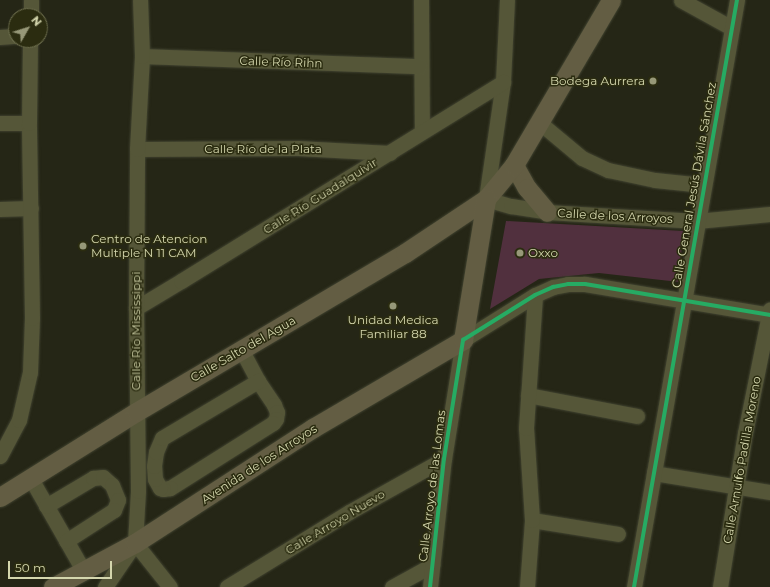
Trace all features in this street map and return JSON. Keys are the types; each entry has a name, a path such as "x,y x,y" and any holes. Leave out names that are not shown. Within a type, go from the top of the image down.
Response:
{"main road":[{"path":"486,199 514,165 612,0"},
{"path":"514,165 527,188 547,212"},
{"name":"Calle Arroyo de las Lomas","path":"463,340 486,199"},
{"name":"Calle Salto del Agua","path":"0,497 136,412 405,252 486,199"},
{"name":"Avenida de los Arroyos","path":"54,587 82,570 135,543 313,428 463,340"}],"street":[{"name":"Calle Río Mississippi","path":"135,543 138,491 136,412 136,149 142,56 140,0"},
{"path":"421,0 420,66 422,131"},
{"path":"486,199 503,82 507,0"},
{"path":"681,0 698,4 732,28"},
{"name":"Calle General Jesús Dávila Sánchez","path":"634,587 697,221 737,0"},
{"path":"0,456 18,420 30,372 32,318 29,123 30,48"},
{"name":"Calle Río Rihn","path":"142,56 420,66"},
{"name":"Calle Río Guadalquivir","path":"136,308 182,282 390,153 422,131 503,82"},
{"path":"0,123 29,123"},
{"path":"540,123 582,158 601,167 655,180 704,185"},
{"name":"Calle Río de la Plata","path":"136,149 298,148 390,153"},
{"name":"Calle de los Arroyos","path":"486,199 511,206 547,212 697,221 770,214"},
{"path":"0,209 31,208"},
{"path":"463,340 535,294 553,287 585,284 770,313"},
{"path":"527,587 532,520 526,428 535,294"},
{"name":"Calle Arnulfo Padilla Moreno","path":"720,587 736,487 770,313"},
{"name":"Calle Arroyo de las Lomas","path":"430,587 444,459 463,340"},
{"path":"241,349 258,381 274,405 277,412 273,423 170,488 160,488 155,479 154,466 156,452 162,438 258,381"},
{"path":"528,395 637,416"},
{"name":"Calle Arroyo Nuevo","path":"227,587 349,512 444,459"},
{"path":"654,472 770,492"},
{"path":"46,506 93,478 103,476 112,485 118,500 114,510 66,541"},
{"path":"30,477 82,570"},
{"path":"532,520 618,534"},
{"path":"105,587 135,543 170,587"},
{"path":"392,587 432,565"}],"shaded area":[{"path":"506,221 683,231 679,282 599,273 539,279 490,309"}],"cycle path":[{"path":"634,587 737,0"},
{"path":"430,587 444,459 463,340 535,295 553,287 568,284 585,284 770,315"}],"place":[{"name":"Bodega Aurrera","path":"653,81"},
{"name":"Centro de Atencion Multiple N 11 CAM","path":"83,246"},
{"name":"Oxxo","path":"520,253"},
{"name":"Unidad Medica Familiar 88","path":"393,306"}]}
